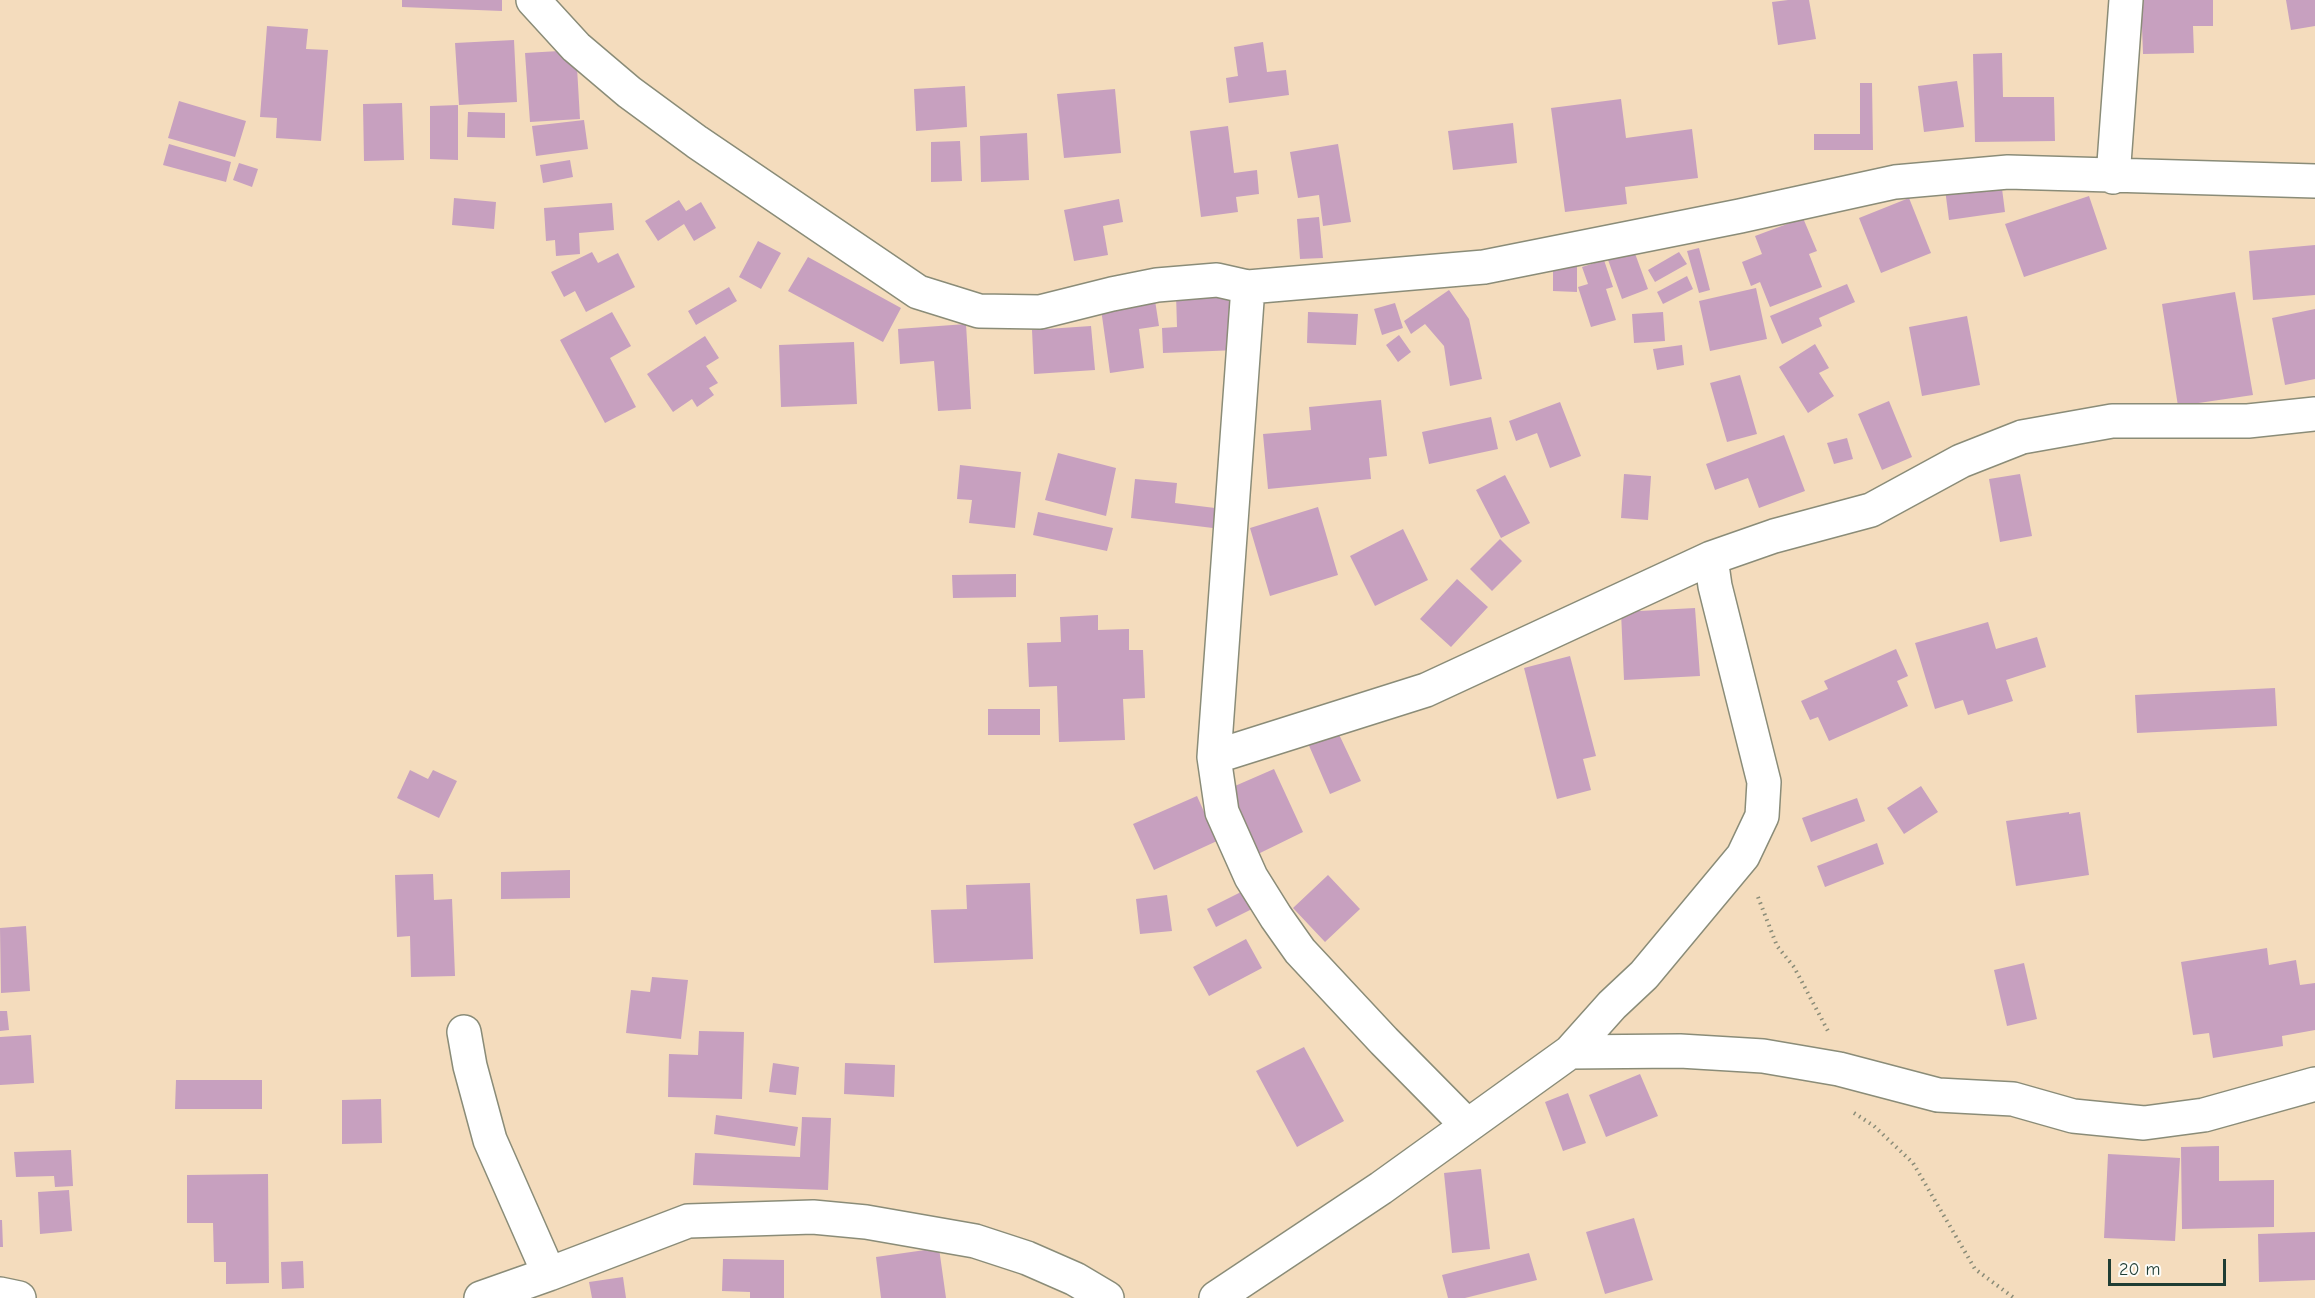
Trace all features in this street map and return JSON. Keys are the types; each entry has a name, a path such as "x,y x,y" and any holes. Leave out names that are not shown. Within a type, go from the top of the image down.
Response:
{"street":[{"path":"532,0 576,47 629,92 697,142 918,292 979,311 1040,312 1157,285 1217,280 1248,287 1484,267 1895,182 2008,172 2113,177 2315,181"},
{"path":"2113,177 2126,0"},
{"path":"1248,287 1214,758 1222,812 1251,877 1300,951 1467,1125"},
{"path":"1214,758 1426,690 1711,558 1774,536 1871,510 1961,461 2022,437 2112,421 2248,421 2315,414"},
{"path":"1216,1298 1381,1188 1570,1052 1612,1005 1644,975 1743,856 1762,816 1764,782 1711,558"},
{"path":"464,1032 470,1066 490,1140 549,1274"},
{"path":"1570,1052 1680,1051 1763,1056 1839,1069 1938,1095 2013,1099 2073,1116 2144,1123 2205,1115 2315,1084"},
{"path":"481,1298 688,1221 813,1217 866,1222 975,1241 1027,1258 1075,1279 1107,1298"},
{"path":"0,1293 20,1298"}],"path":[{"path":"1743,856 1777,946 1794,967 1828,1031 1839,1069"},
{"path":"1849,1110 1874,1126 1913,1163 1975,1269 2014,1298"}],"building":[{"path":"402,0 502,0 502,11 402,7"},
{"path":"1809,0 1816,39 1778,45 1772,2"},
{"path":"2141,0 2213,0 2213,26 2193,26 2194,53 2143,54"},
{"path":"2286,0 2315,0 2315,26 2291,30"},
{"path":"267,26 308,29 306,49 328,50 321,141 276,138 277,118 260,117"},
{"path":"514,40 517,102 459,105 455,43"},
{"path":"1263,42 1267,72 1286,70 1289,95 1229,103 1226,78 1238,76 1234,47"},
{"path":"576,50 580,119 530,122 525,53"},
{"path":"2002,53 2003,97 2054,97 2055,141 1975,142 1973,54"},
{"path":"1957,81 1964,127 1924,132 1918,86"},
{"path":"1860,83 1872,83 1873,150 1814,150 1814,134 1860,134"},
{"path":"965,86 967,127 916,131 914,89"},
{"path":"1115,89 1121,153 1064,158 1057,94"},
{"path":"1621,99 1626,138 1692,129 1698,178 1625,187 1627,204 1565,212 1551,108"},
{"path":"179,101 246,121 235,157 168,138"},
{"path":"402,103 404,160 364,161 363,104"},
{"path":"458,105 458,160 430,159 430,106"},
{"path":"468,112 505,113 505,138 467,137"},
{"path":"584,120 588,149 536,156 532,126"},
{"path":"1513,123 1517,163 1453,170 1448,131"},
{"path":"1228,126 1234,173 1257,170 1259,194 1236,197 1238,212 1201,217 1190,131"},
{"path":"1027,133 1029,180 981,182 980,136"},
{"path":"960,141 962,181 931,182 931,142"},
{"path":"169,144 231,162 226,182 163,165"},
{"path":"1338,144 1351,222 1323,226 1319,195 1298,198 1290,152"},
{"path":"570,160 573,177 543,183 540,165"},
{"path":"239,163 258,169 252,187 233,180"},
{"path":"2001,181 2005,212 1949,220 1945,189"},
{"path":"2089,196 2107,249 2024,277 2005,224"},
{"path":"454,198 496,202 494,229 452,225"},
{"path":"1909,198 1931,253 1881,273 1859,218"},
{"path":"1119,199 1123,222 1103,226 1108,255 1074,261 1064,210"},
{"path":"679,200 686,211 701,202 716,228 694,241 684,224 658,241 645,221"},
{"path":"612,203 614,230 579,233 580,254 556,256 555,240 546,241 544,208"},
{"path":"1319,217 1323,258 1300,259 1297,219"},
{"path":"1803,218 1817,251 1809,254 1822,287 1770,307 1760,282 1751,286 1742,262 1762,254 1755,236"},
{"path":"758,241 781,253 761,289 739,277"},
{"path":"2315,245 2315,295 2253,300 2249,251"},
{"path":"1633,248 1648,289 1622,299 1607,257"},
{"path":"1699,248 1710,290 1699,293 1687,251"},
{"path":"592,252 598,263 618,253 635,287 586,312 575,291 564,297 551,272"},
{"path":"1679,252 1687,264 1655,282 1648,270"},
{"path":"808,257 901,308 883,342 788,291"},
{"path":"1604,260 1613,287 1606,289 1616,320 1591,327 1578,287 1588,284 1582,267"},
{"path":"1553,261 1577,262 1577,292 1553,291"},
{"path":"1687,276 1693,289 1663,304 1657,292"},
{"path":"1847,284 1855,302 1819,318 1822,326 1782,344 1770,316"},
{"path":"729,287 737,301 696,325 688,311"},
{"path":"1756,288 1767,339 1710,351 1699,301"},
{"path":"1449,290 1469,319 1482,379 1450,386 1444,346 1425,324 1411,334 1404,321"},
{"path":"1234,291 1237,350 1163,353 1162,328 1177,327 1176,294"},
{"path":"2235,292 2253,395 2178,406 2162,304"},
{"path":"1154,294 1159,326 1139,329 1144,368 1110,373 1100,302"},
{"path":"1395,303 1403,328 1382,335 1374,309"},
{"path":"2315,309 2315,379 2285,385 2272,318"},
{"path":"612,312 631,346 610,358 636,407 605,423 560,340"},
{"path":"1308,312 1358,314 1356,345 1307,343"},
{"path":"1663,312 1665,341 1634,343 1632,314"},
{"path":"1967,316 1980,385 1922,396 1909,327"},
{"path":"966,324 971,409 938,411 934,361 900,364 898,329"},
{"path":"1091,326 1095,370 1034,374 1032,330"},
{"path":"1399,335 1411,352 1398,362 1386,345"},
{"path":"705,336 719,358 706,366 718,383 709,388 714,395 697,407 692,399 673,412 647,374"},
{"path":"854,342 857,404 781,407 779,345"},
{"path":"1815,344 1829,368 1819,373 1834,396 1808,413 1779,367"},
{"path":"1682,345 1684,365 1657,370 1653,349"},
{"path":"1740,375 1757,434 1727,442 1710,383"},
{"path":"1381,400 1387,456 1369,458 1371,479 1268,489 1263,434 1311,430 1309,407"},
{"path":"1889,401 1912,457 1882,470 1858,414"},
{"path":"1560,402 1581,456 1550,468 1537,433 1516,441 1509,421"},
{"path":"1491,417 1498,449 1429,464 1422,432"},
{"path":"1784,435 1805,491 1759,508 1748,478 1715,490 1706,464"},
{"path":"1847,438 1853,459 1834,464 1827,443"},
{"path":"1058,453 1116,468 1106,516 1045,500"},
{"path":"960,465 1021,472 1015,528 969,523 972,500 957,499"},
{"path":"1624,474 1651,476 1648,520 1621,518"},
{"path":"2020,474 2032,536 2000,542 1989,479"},
{"path":"1505,475 1530,523 1501,538 1476,490"},
{"path":"1135,479 1177,483 1175,503 1215,508 1213,528 1131,518"},
{"path":"1318,507 1338,575 1270,596 1250,528"},
{"path":"1038,512 1113,528 1107,551 1033,535"},
{"path":"1403,529 1428,580 1375,606 1350,556"},
{"path":"1500,539 1522,561 1492,591 1470,569"},
{"path":"1016,574 1016,597 953,598 952,575"},
{"path":"1457,579 1488,607 1451,647 1420,619"},
{"path":"1695,608 1700,676 1624,680 1621,612"},
{"path":"1098,615 1098,630 1129,629 1129,650 1143,650 1145,698 1123,699 1125,740 1059,742 1057,686 1029,687 1027,643 1061,642 1060,617"},
{"path":"1988,622 1996,649 2037,637 2046,667 2006,680 2013,701 1968,715 1963,700 1935,709 1915,643"},
{"path":"1896,649 1908,676 1897,681 1908,706 1829,741 1818,717 1810,720 1801,701 1828,689 1824,681"},
{"path":"1570,656 1596,756 1583,759 1591,790 1557,799 1524,668"},
{"path":"2275,688 2277,726 2137,733 2135,695"},
{"path":"988,709 1040,709 1040,735 988,735"},
{"path":"1336,728 1361,781 1330,794 1307,741"},
{"path":"1274,769 1303,832 1258,854 1228,789"},
{"path":"410,770 428,779 433,770 457,781 439,818 397,798"},
{"path":"1921,786 1938,812 1904,834 1887,808"},
{"path":"1197,796 1217,841 1154,870 1133,824"},
{"path":"1857,798 1865,821 1811,842 1802,818"},
{"path":"2069,812 2069,814 2080,812 2089,875 2016,886 2006,821"},
{"path":"1877,843 1884,864 1825,887 1817,866"},
{"path":"570,870 570,898 501,899 501,872"},
{"path":"433,874 434,900 452,899 455,976 411,977 410,936 397,937 395,875"},
{"path":"1328,875 1360,909 1325,942 1293,908"},
{"path":"1030,883 1033,959 934,963 931,910 967,909 966,885"},
{"path":"1247,889 1256,907 1216,927 1207,909"},
{"path":"1167,895 1172,931 1140,934 1136,899"},
{"path":"26,926 30,991 1,993 0,928"},
{"path":"1246,939 1262,968 1209,996 1193,967"},
{"path":"2267,948 2269,965 2296,960 2300,985 2315,983 2315,1030 2282,1036 2283,1046 2213,1058 2209,1033 2193,1035 2181,962"},
{"path":"2024,963 2037,1019 2007,1026 1994,970"},
{"path":"652,977 688,980 681,1039 626,1033 631,990 650,992"},
{"path":"0,1011 7,1011 9,1030 0,1031"},
{"path":"699,1031 744,1032 742,1099 668,1097 669,1054 698,1055"},
{"path":"31,1035 34,1083 0,1085 0,1037"},
{"path":"1304,1047 1344,1121 1297,1147 1256,1071"},
{"path":"773,1063 799,1067 796,1095 769,1092"},
{"path":"845,1063 895,1065 894,1097 844,1094"},
{"path":"1640,1074 1658,1116 1606,1137 1589,1095"},
{"path":"176,1080 262,1080 262,1109 175,1109"},
{"path":"1568,1093 1586,1143 1563,1151 1545,1102"},
{"path":"381,1099 382,1143 342,1144 342,1100"},
{"path":"716,1115 798,1127 795,1146 714,1134"},
{"path":"802,1117 831,1118 828,1190 693,1185 695,1153 800,1157"},
{"path":"2219,1146 2219,1181 2274,1180 2274,1227 2182,1229 2181,1147"},
{"path":"71,1150 73,1186 55,1187 54,1176 16,1177 14,1152"},
{"path":"2108,1154 2180,1158 2175,1241 2104,1238"},
{"path":"1481,1169 1490,1249 1452,1253 1444,1173"},
{"path":"268,1174 269,1283 226,1284 226,1262 214,1262 213,1223 187,1223 187,1175"},
{"path":"69,1190 72,1231 40,1234 38,1192"},
{"path":"1634,1218 1653,1280 1605,1294 1586,1232"},
{"path":"0,1220 2,1220 3,1247 0,1247"},
{"path":"2315,1232 2315,1280 2259,1282 2258,1234"},
{"path":"939,1248 946,1298 881,1298 876,1257"},
{"path":"1529,1253 1537,1280 1465,1298 1448,1298 1442,1275"},
{"path":"723,1259 784,1260 784,1298 750,1298 750,1292 722,1291"},
{"path":"303,1261 304,1288 282,1289 281,1262"},
{"path":"623,1277 626,1298 592,1298 589,1282"}]}
